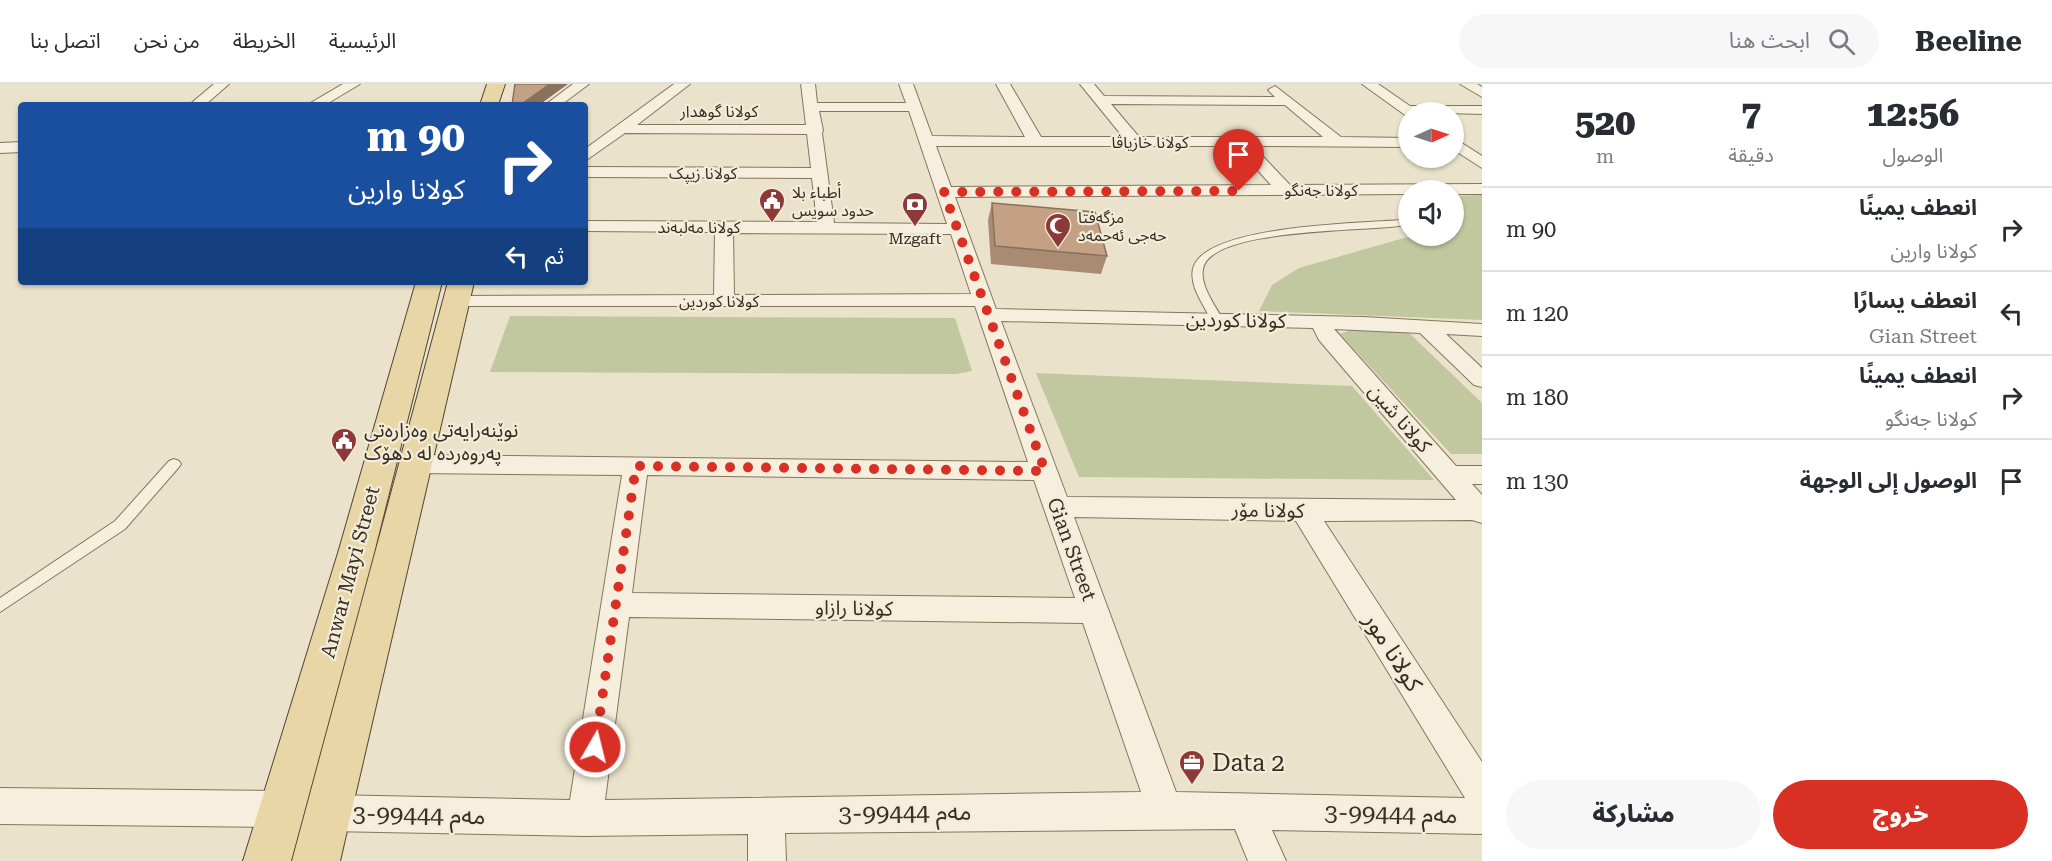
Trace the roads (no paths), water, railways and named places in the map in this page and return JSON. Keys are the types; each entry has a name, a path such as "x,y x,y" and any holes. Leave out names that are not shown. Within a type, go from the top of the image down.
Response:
{"main road":[{"path":"490,102 496,84"},
{"path":"508,102 514,84"},
{"name":"Anwar Mayi Street","path":"316,861 415,464 449,289"},
{"name":"Anwar Mayi Street","path":"267,861 449,289"}],"street":[{"path":"200,102 222,84"},
{"path":"320,102 353,84"},
{"path":"556,102 582,84"},
{"path":"588,154 683,84"},
{"path":"808,84 816,130 826,227"},
{"name":"Gian Street","path":"906,84 1165,810"},
{"path":"1003,84 1036,142"},
{"path":"1087,84 1135,142"},
{"path":"1268,84 1339,143"},
{"path":"1369,84 1398,104"},
{"path":"1467,84 1482,93"},
{"path":"1101,100 1288,101"},
{"path":"812,107 915,107"},
{"path":"1464,110 1482,110"},
{"name":"کولانا گوهدار","path":"622,129 816,130"},
{"name":"کولانا خازیاڤا","path":"927,141 1398,142"},
{"path":"1464,142 1481,142"},
{"path":"1241,143 1285,190"},
{"path":"0,148 18,147"},
{"path":"1464,150 1482,163"},
{"name":"کولانا زیپک","path":"588,172 820,174"},
{"name":"کولانا جەنگو","path":"944,192 1482,189"},
{"name":"کولانا مەلبەند","path":"588,226 956,229"},
{"path":"724,227 724,301"},
{"name":"کولانا کوردین","path":"449,289 724,301 986,307 1218,320 1320,322 1482,330"},
{"name":"کولانا شین","path":"1320,322 1327,335 1481,512"},
{"path":"1425,326 1482,380"},
{"path":"415,464 1045,471"},
{"path":"585,818 636,466"},
{"path":"1449,475 1482,475"},
{"name":"کولانا مۆر","path":"1057,507 1481,512"},
{"name":"کولانا مور","path":"1304,511 1482,793"},
{"name":"کولانا رازاو","path":"615,605 1094,611"},
{"path":"0,806 284,809"},
{"name":"مەم 99444-3","path":"329,813 585,818 1165,810 1482,816"},
{"path":"1246,812 1267,861"},
{"path":"766,815 767,861"}],"lane":[{"path":"1218,320 1197,278 1200,260 1216,246 1247,238 1282,233 1398,223"},
{"path":"0,606 120,525 174,464"}],"place":[{"name":"أطباء بلا حدود سويس","path":"772,224"},
{"name":"Mzgaft","path":"915,228"},
{"name":"مزگەفتا حەجی ئەحمەد","path":"1058,249"},
{"name":"نوێنەرایەتی وەزارەتی پەروەردە لە دهۆک","path":"344,464"},
{"name":"Data 2","path":"1192,786"}]}
